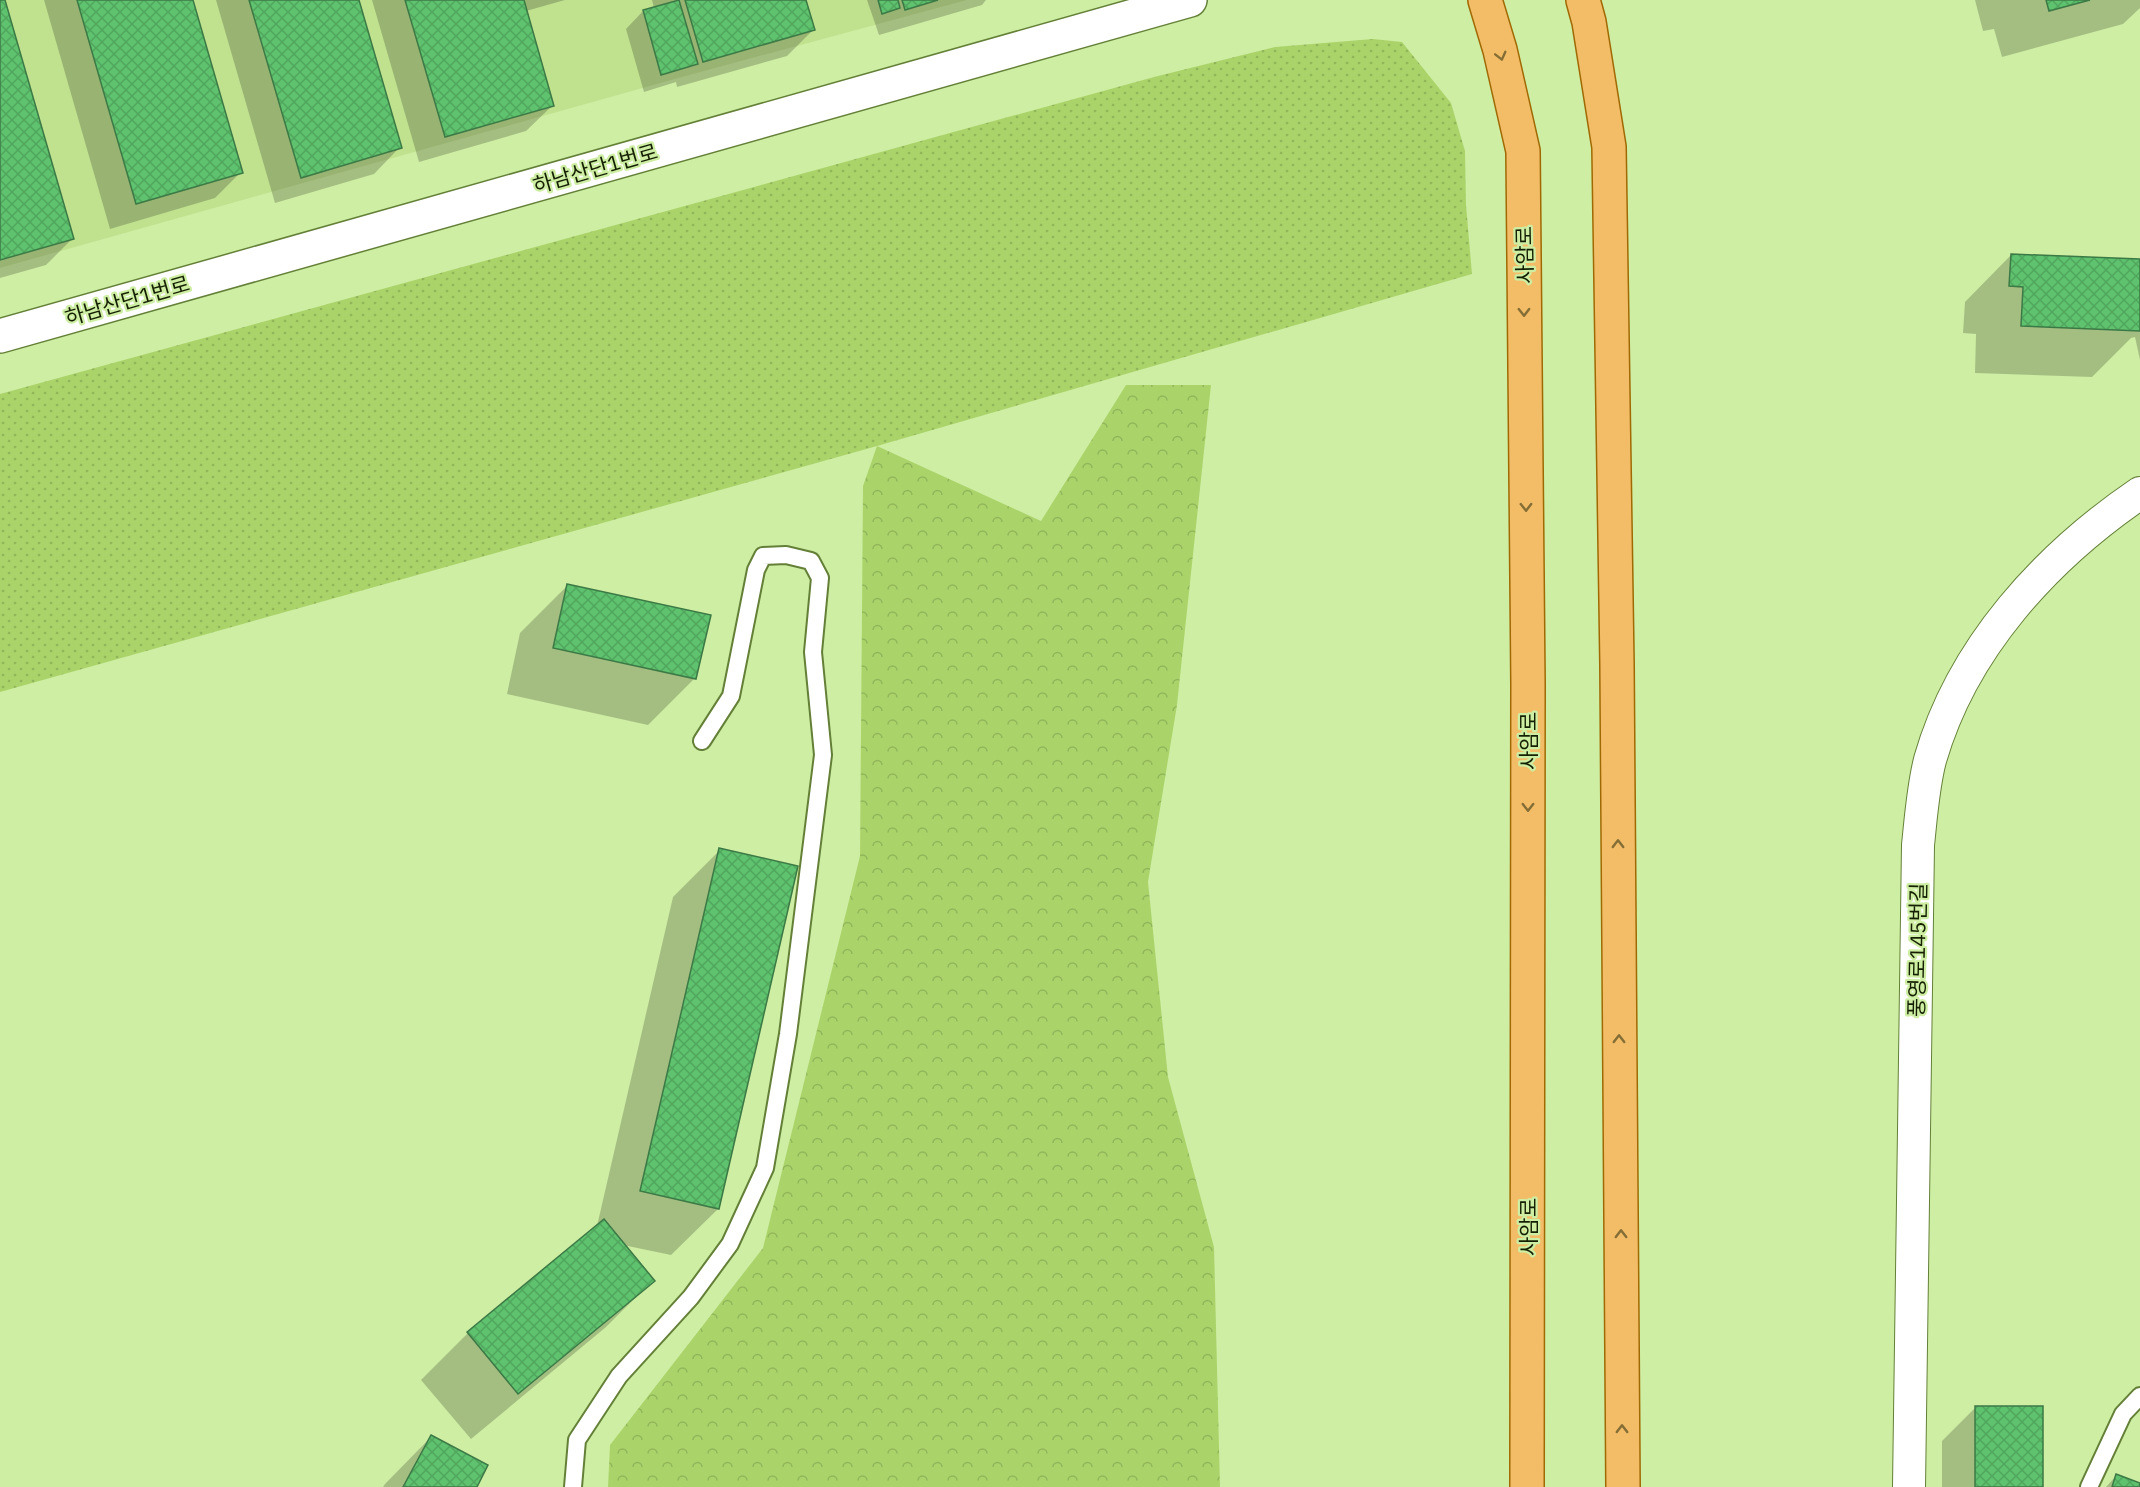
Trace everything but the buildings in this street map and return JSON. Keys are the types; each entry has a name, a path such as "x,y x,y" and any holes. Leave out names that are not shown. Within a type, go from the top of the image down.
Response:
{"main road":[{"name":"사암로","path":"1485,0 1500,50 1523,151 1528,673 1527,1487"},
{"path":"1582,0 1589,22 1609,147 1617,688 1623,1487"}],"street":[{"name":"하남산단1번로","path":"0,336 1190,0"},
{"name":"풍영로145번길","path":"1909,1487 1918,845 1930,760 1962,683 1991,636 2020,598 2065,551 2107,515 2140,493"}],"lane":[{"path":"573,1487 577,1440 619,1376 691,1298 730,1244 765,1168 788,1034 823,755 813,652 820,578 811,561 786,555 763,556 756,570 731,696 702,741"},
{"path":"2089,1487 2123,1414 2140,1396"}],"shaded area":[{"path":"0,0 967,0 682,77 0,268"}],"green space":[{"path":"1373,39 1402,42 1451,103 1465,151 1466,205 1472,274 877,446 0,692 0,394 1154,77 1275,47"},
{"path":"1126,385 1211,385 1177,705 1148,882 1168,1077 1214,1247 1220,1487 608,1487 610,1445 763,1248 860,856 863,486 877,446 1041,521"}]}
